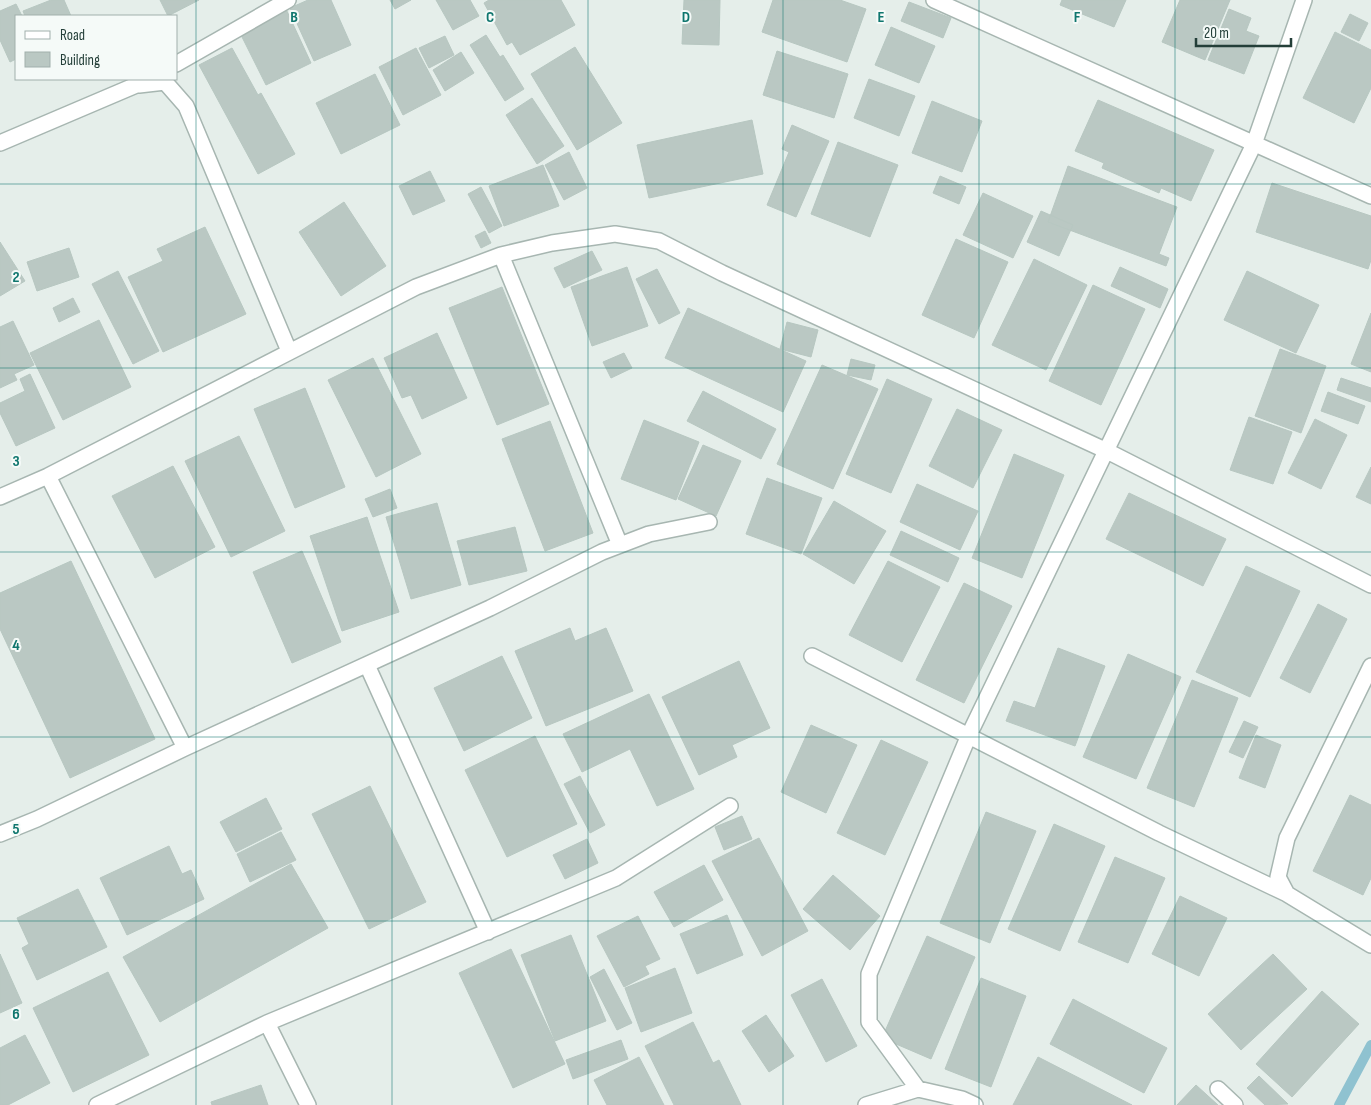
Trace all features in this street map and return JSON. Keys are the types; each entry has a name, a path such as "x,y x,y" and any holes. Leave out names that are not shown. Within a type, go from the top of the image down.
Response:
{"street":[{"path":"178,63 288,0"},
{"path":"934,0 1371,196"},
{"path":"918,1089 869,1022 869,974 969,735 1254,144 1304,0"},
{"path":"0,143 145,82 165,82 186,106 289,352"},
{"path":"0,497 48,476 416,287 501,255 552,243 615,234 659,241 722,273 1107,451 1371,585"},
{"path":"501,255 620,546"},
{"path":"48,476 185,748"},
{"path":"0,834 37,819 185,748 490,608 602,552 649,534 709,522"},
{"path":"812,656 1158,832 1287,894 1371,945"},
{"path":"367,665 488,932"},
{"path":"1287,894 1278,877 1287,838 1371,666"},
{"path":"97,1105 267,1023 616,878 730,806"},
{"path":"267,1023 308,1105"},
{"path":"866,1105 918,1089 962,1099 975,1105"},
{"path":"1218,1089 1236,1105"}],"building":[{"path":"51,0 64,0 71,15 25,15 23,11"},
{"path":"160,0 199,0 170,15 168,15"},
{"path":"308,0 331,0 351,45 314,61 290,8"},
{"path":"390,0 411,0 395,9"},
{"path":"436,0 470,0 479,16 453,30"},
{"path":"489,0 561,0 575,25 520,55 512,42 507,45 484,3"},
{"path":"684,0 720,0 719,45 682,44"},
{"path":"773,0 840,0 866,9 847,62 762,32"},
{"path":"1062,0 1126,0 1114,27 1060,5"},
{"path":"1180,0 1230,0 1205,60 1162,42"},
{"path":"909,2 951,18 943,38 901,21"},
{"path":"16,4 22,15 15,15 15,60 10,62 0,40 0,11"},
{"path":"286,9 311,63 266,85 239,31"},
{"path":"1229,9 1251,18 1246,31 1259,36 1244,74 1208,60"},
{"path":"1350,14 1368,23 1359,41 1341,32"},
{"path":"891,27 935,46 919,83 875,65"},
{"path":"1335,32 1371,50 1371,88 1354,123 1303,98"},
{"path":"486,35 500,57 503,55 524,89 505,101 470,45"},
{"path":"445,36 454,55 429,68 419,48"},
{"path":"575,47 622,123 577,150 531,74"},
{"path":"232,48 258,95 261,93 295,154 258,174 199,65"},
{"path":"416,48 441,95 403,115 379,67"},
{"path":"777,51 848,74 834,118 763,95"},
{"path":"461,52 474,73 445,91 433,70"},
{"path":"375,74 400,125 341,154 316,103"},
{"path":"869,79 915,96 899,136 854,118"},
{"path":"532,98 564,146 537,164 506,115"},
{"path":"1098,100 1214,150 1191,201 1161,188 1159,193 1102,168 1104,163 1075,151"},
{"path":"932,101 982,121 962,172 912,153"},
{"path":"752,120 763,174 649,198 637,145"},
{"path":"792,125 829,141 796,217 767,205 789,152 782,149"},
{"path":"838,142 898,165 870,237 811,214"},
{"path":"569,152 587,188 564,200 545,165"},
{"path":"543,165 559,206 504,226 489,186"},
{"path":"1068,166 1177,207 1159,254 1169,258 1166,266 1048,222"},
{"path":"430,171 445,201 413,215 399,186"},
{"path":"940,176 966,187 959,204 933,193"},
{"path":"1272,183 1371,216 1371,260 1368,269 1256,232"},
{"path":"481,187 502,226 489,233 468,194"},
{"path":"983,193 1033,216 1013,258 963,235"},
{"path":"344,202 386,266 341,296 299,232"},
{"path":"1041,211 1073,225 1059,256 1027,242"},
{"path":"205,227 246,314 163,352 128,277 163,261 157,249"},
{"path":"485,231 491,243 481,248 475,236"},
{"path":"956,239 1008,262 974,338 922,315"},
{"path":"0,242 25,281 0,296"},
{"path":"69,248 79,277 37,291 27,262"},
{"path":"592,251 602,270 564,288 554,268"},
{"path":"1034,259 1087,285 1046,370 992,345"},
{"path":"627,267 648,326 592,346 571,287"},
{"path":"1120,267 1168,289 1160,308 1111,286"},
{"path":"657,269 680,313 659,324 636,279"},
{"path":"118,271 159,351 133,364 92,284"},
{"path":"1247,271 1319,305 1296,353 1224,320"},
{"path":"1093,285 1145,309 1101,405 1049,381"},
{"path":"502,287 549,404 497,425 449,308"},
{"path":"73,298 80,312 59,322 53,308"},
{"path":"688,308 806,361 783,412 665,358"},
{"path":"1371,313 1371,372 1351,364"},
{"path":"99,320 131,387 63,420 30,353"},
{"path":"13,321 34,365 14,374 17,380 0,388 0,327"},
{"path":"787,322 818,330 811,357 780,349"},
{"path":"437,333 467,398 422,419 411,395 402,398 384,358"},
{"path":"1280,349 1326,366 1301,433 1255,416"},
{"path":"624,353 632,368 611,378 603,362"},
{"path":"373,358 421,454 376,477 328,380"},
{"path":"851,359 875,365 871,380 847,375"},
{"path":"822,365 878,389 833,489 777,464"},
{"path":"30,374 55,428 16,446 0,413 0,403 25,391 20,379"},
{"path":"1341,378 1371,388 1371,402 1337,390"},
{"path":"887,379 932,399 891,493 846,474"},
{"path":"305,388 345,487 295,508 254,409"},
{"path":"703,391 776,429 761,459 687,421"},
{"path":"1328,392 1365,406 1358,424 1321,411"},
{"path":"957,409 1002,430 973,488 929,466"},
{"path":"1249,417 1292,432 1273,484 1230,470"},
{"path":"1315,419 1347,435 1321,489 1288,473"},
{"path":"644,420 699,442 676,500 621,479"},
{"path":"550,421 593,533 545,551 502,439"},
{"path":"239,436 285,531 231,557 185,461"},
{"path":"703,445 741,461 716,516 678,499"},
{"path":"1014,454 1064,475 1022,578 972,558"},
{"path":"173,466 215,547 155,578 112,496"},
{"path":"1371,467 1371,504 1356,497"},
{"path":"767,478 822,498 801,554 746,534"},
{"path":"917,484 978,511 960,550 900,522"},
{"path":"390,489 397,508 373,517 365,499"},
{"path":"1129,493 1226,539 1203,586 1106,539"},
{"path":"834,501 886,531 854,584 803,554"},
{"path":"437,503 461,585 411,599 386,517"},
{"path":"367,517 399,612 342,631 310,536"},
{"path":"515,527 527,571 469,585 457,541"},
{"path":"901,531 959,558 948,582 890,555"},
{"path":"302,551 341,642 292,663 253,572"},
{"path":"71,561 155,739 70,778 0,629 0,593"},
{"path":"888,561 940,587 902,662 849,635"},
{"path":"1246,566 1300,591 1250,697 1196,672"},
{"path":"964,583 1012,606 964,703 916,680"},
{"path":"1318,604 1347,619 1310,693 1280,678"},
{"path":"570,628 575,641 606,628 633,691 546,726 515,651"},
{"path":"1058,648 1105,666 1075,746 1006,721 1014,701 1035,708"},
{"path":"1128,654 1181,677 1136,779 1083,757"},
{"path":"502,656 532,718 464,751 434,688"},
{"path":"739,661 770,728 732,745 737,757 699,775 662,697"},
{"path":"1192,680 1238,698 1194,807 1147,788"},
{"path":"649,694 694,789 657,806 630,749 582,772 563,734"},
{"path":"1244,721 1258,727 1243,758 1229,752"},
{"path":"811,725 857,745 826,813 781,792"},
{"path":"1256,735 1281,745 1265,788 1239,778"},
{"path":"535,736 577,824 507,857 465,770"},
{"path":"881,740 928,762 885,855 837,833"},
{"path":"580,776 605,825 590,833 564,784"},
{"path":"370,786 426,902 369,929 312,814"},
{"path":"1350,795 1371,805 1371,878 1363,895 1313,871"},
{"path":"266,798 282,829 236,852 220,822"},
{"path":"986,812 1036,831 990,943 940,923"},
{"path":"742,816 752,839 724,850 715,827"},
{"path":"1054,824 1105,846 1060,951 1008,929"},
{"path":"281,832 296,860 250,882 237,854"},
{"path":"759,838 808,931 762,956 712,861"},
{"path":"587,839 598,863 565,879 553,855"},
{"path":"169,846 182,874 191,870 204,899 127,935 100,878"},
{"path":"1115,857 1165,878 1128,963 1078,942"},
{"path":"291,864 328,928 160,1022 123,957"},
{"path":"704,865 723,900 674,927 654,892"},
{"path":"833,875 880,916 850,950 803,909"},
{"path":"78,889 107,947 37,980 22,948 29,944 17,918"},
{"path":"1180,896 1227,918 1199,976 1152,954"},
{"path":"727,915 743,955 697,974 680,934"},
{"path":"638,916 660,959 645,966 649,974 624,987 597,936"},
{"path":"571,935 606,1021 555,1041 521,955"},
{"path":"927,936 975,957 931,1059 882,1038"},
{"path":"511,949 565,1064 513,1088 459,973"},
{"path":"0,954 22,1003 0,1013"},
{"path":"1273,954 1307,989 1241,1050 1208,1014"},
{"path":"675,968 692,1013 641,1032 625,988"},
{"path":"604,969 632,1023 617,1030 590,977"},
{"path":"108,972 149,1055 73,1092 33,1008"},
{"path":"981,978 1026,996 991,1087 945,1069"},
{"path":"822,979 857,1046 826,1062 791,995"},
{"path":"1322,991 1359,1024 1292,1097 1256,1064"},
{"path":"1073,999 1167,1048 1144,1093 1050,1044"},
{"path":"766,1015 794,1056 769,1072 742,1031"},
{"path":"693,1022 713,1063 719,1060 741,1105 674,1105 645,1046"},
{"path":"25,1035 50,1083 8,1105 0,1105 0,1048"},
{"path":"621,1040 628,1059 573,1079 566,1060"},
{"path":"639,1057 664,1105 607,1105 594,1080"},
{"path":"1038,1057 1132,1105 1013,1105"},
{"path":"1259,1076 1288,1104 1265,1105 1247,1088"},
{"path":"261,1085 268,1105 212,1105 211,1102"},
{"path":"1196,1085 1218,1105 1177,1105"}],"waterway":[{"path":"1339,1105 1371,1045"}]}
